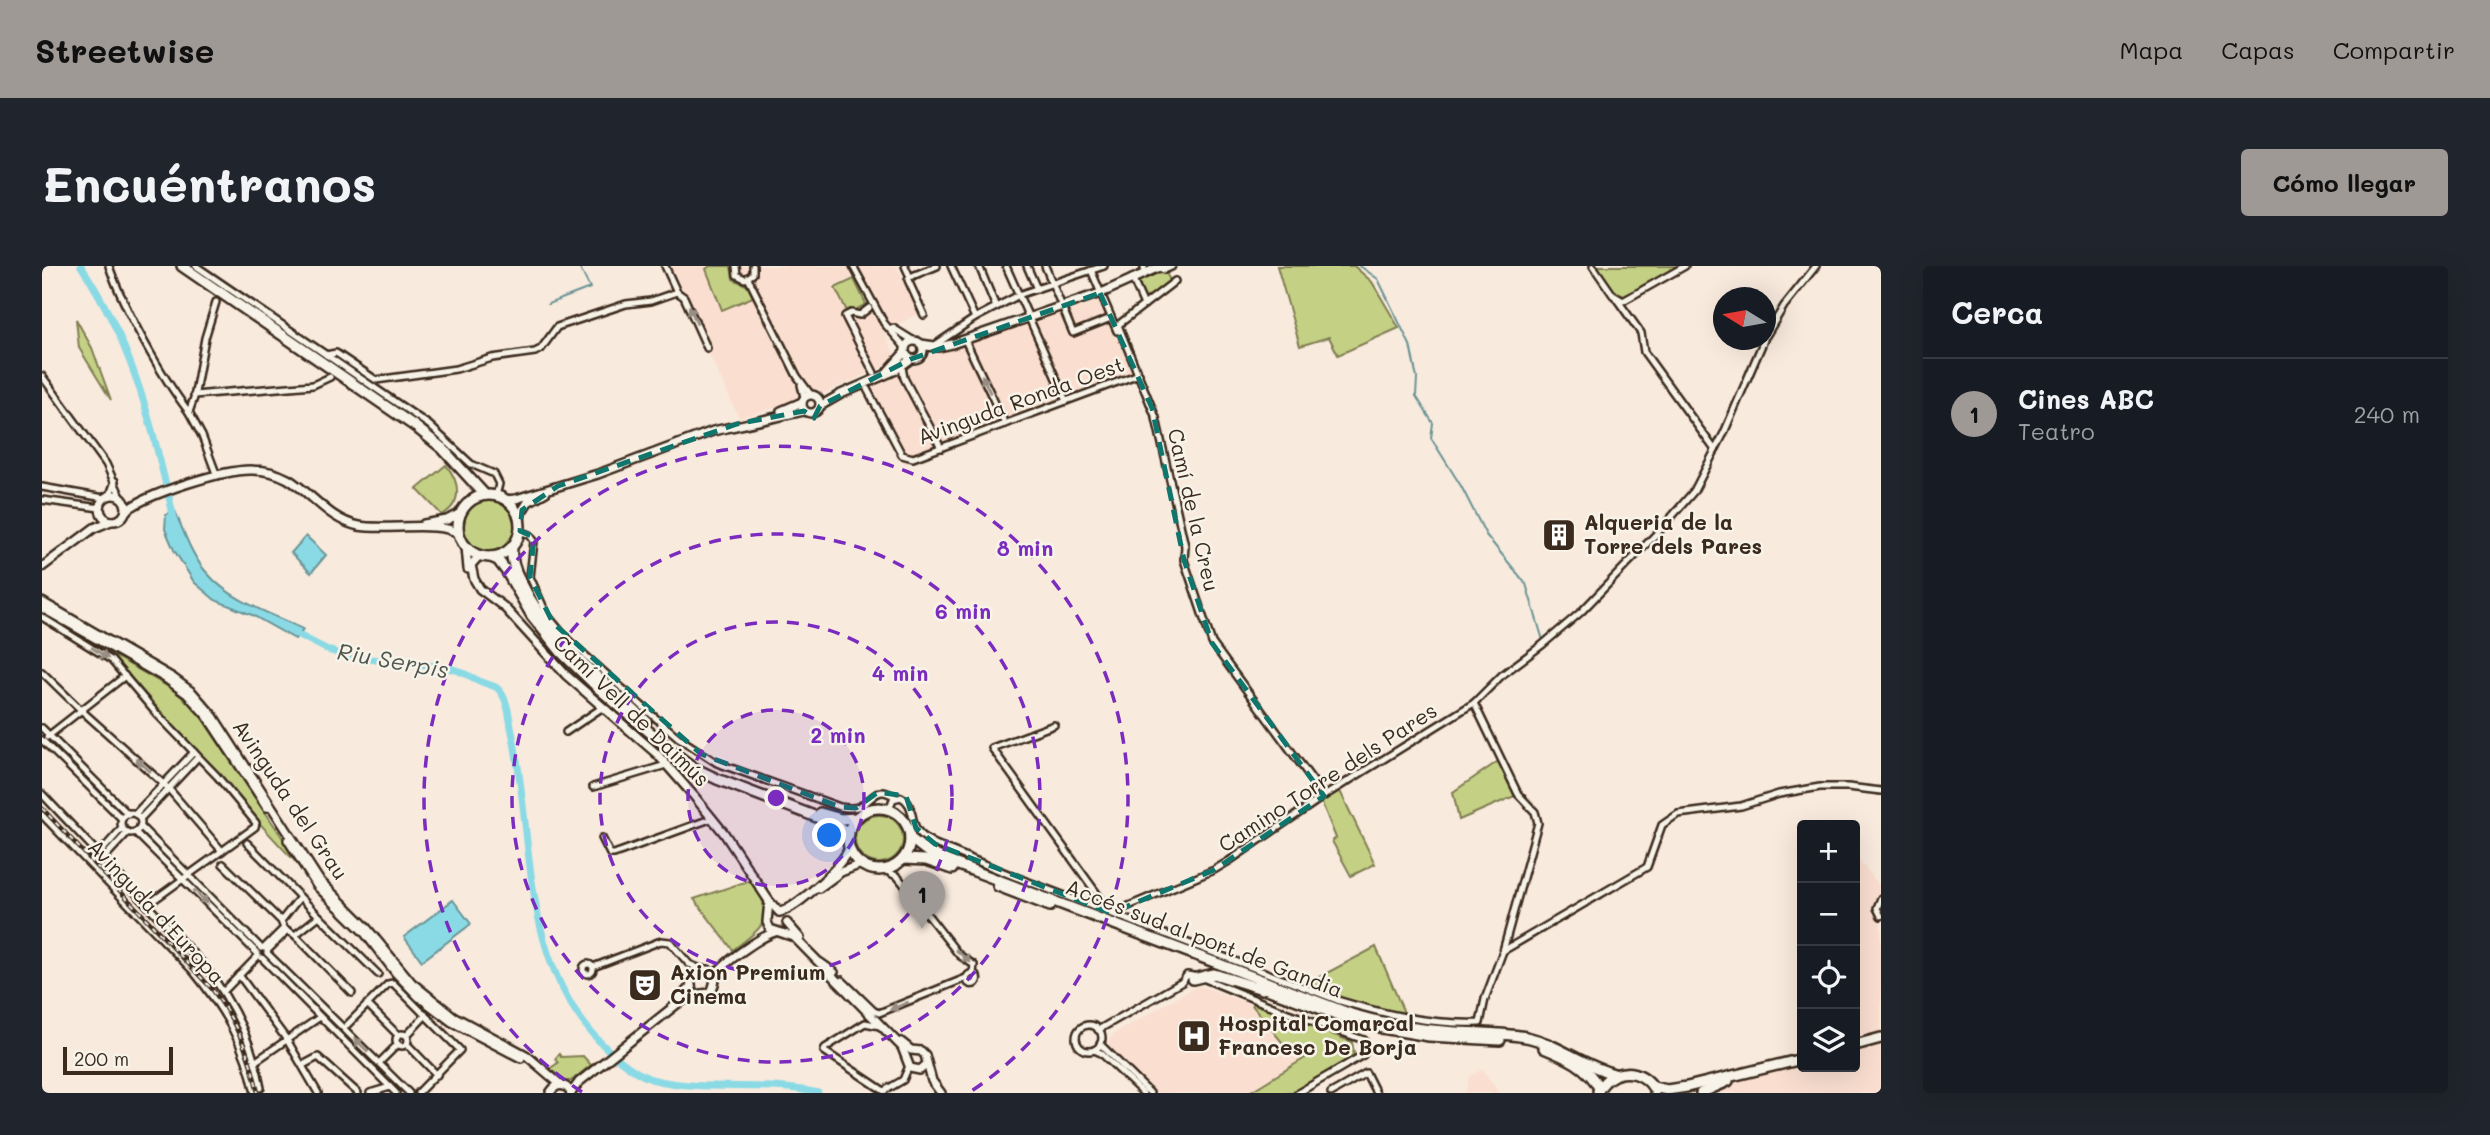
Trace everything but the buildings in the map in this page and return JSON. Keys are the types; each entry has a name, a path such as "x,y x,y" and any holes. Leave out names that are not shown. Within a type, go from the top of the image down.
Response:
{"highway":[{"path":"182,266 416,427 442,448 485,495 501,498 516,510 520,531 506,552 491,557"},
{"path":"461,471 469,490 468,503"},
{"path":"485,495 468,503 461,513 459,534 466,547 480,556 498,560 532,616 561,652 597,687 680,758 717,779 835,824 849,834"},
{"path":"512,546 513,565 523,587 557,638 592,674 677,748 704,767 841,819 856,818 868,810 889,810"},
{"name":"Accés sud al port de Gandia","path":"889,810 906,823 910,838 948,862 1351,1014 1418,1029 1511,1035 1532,1039 1562,1049 1595,1068 1614,1074 1634,1073 1643,1077 1655,1090"},
{"path":"856,818 849,834 849,847 854,857 870,869 885,870 903,859 910,838"},
{"name":"Accés sud al port de Gandia","path":"903,859 926,860 942,865 1336,1015 1398,1032 1535,1045 1578,1065 1594,1079 1598,1091 1614,1074"},
{"path":"1193,979 1221,975 1289,997"},
{"path":"1860,1044 1881,1038"},
{"path":"1700,1093 1733,1079 1797,1060"},
{"path":"1655,1090 1676,1089 1790,1062"},
{"path":"1682,1093 1765,1066"}],"main road":[{"path":"884,374 905,350 919,343 934,347 966,342 1028,318 1101,295 1141,271 1165,267"},
{"path":"919,343 922,356"},
{"path":"519,516 528,502 558,486 692,438 841,394 884,374 902,369 911,359 952,344"},
{"path":"905,350 911,359"},
{"path":"42,567 94,528 121,518 143,499 217,475 250,469 273,473 292,482 324,509 348,523 370,527 447,528 459,534"},
{"path":"501,498 515,499 558,486"},
{"path":"94,528 107,496 143,499"},
{"path":"122,498 126,511"},
{"path":"100,509 104,517 111,521"},
{"path":"406,527 447,520 461,513"},
{"path":"466,547 469,576 480,589"},
{"path":"480,556 471,565 474,579 480,589"},
{"name":"Camí Vell de Daimús","path":"480,589 504,607 550,660 667,765 713,818 779,912"},
{"name":"Avinguda del Grau","path":"42,603 173,677 192,692 213,716 319,880 365,926 406,977 446,1011 526,1055 571,1093"},
{"name":"Avinguda del Grau","path":"42,608 172,682 193,699 220,734 313,880 368,936 403,980 426,1002 452,1021 523,1058 551,1083 551,1091"},
{"path":"630,1041 684,995 690,987 691,975 719,967 761,933 772,913 791,908 834,870 846,857 849,847"},
{"path":"571,1093 578,1083 687,998 712,991 721,970 763,936 784,929 793,909 841,872 861,864"},
{"path":"769,901 768,920 777,932 794,937 871,1012 880,1026 902,1048 908,1063 921,1069 941,1093"},
{"path":"779,912 821,962 905,1046 926,1055 921,1069"},
{"path":"704,970 715,979"},
{"path":"690,987 699,995"},
{"path":"908,1063 914,1051"},
{"path":"551,1091 578,1083"}],"street":[{"path":"196,266 429,425 471,464 492,472 499,482 501,498"},
{"path":"665,266 677,292 684,296 707,348"},
{"path":"736,266 735,272 739,278 748,278 753,274 753,266"},
{"path":"853,266 880,316 905,350"},
{"path":"905,266 910,277 908,280 924,315"},
{"path":"910,277 937,266"},
{"path":"951,266 975,318"},
{"path":"979,266 996,307"},
{"path":"1006,266 1066,401"},
{"path":"1027,266 1037,289"},
{"path":"1045,266 1073,334 1111,318"},
{"path":"1077,266 1080,274"},
{"path":"880,316 901,334 919,343 935,345 975,318 1018,296 1102,266"},
{"path":"1593,266 1641,332 1644,352 1715,450"},
{"path":"1616,298 1627,300 1685,266"},
{"name":"Camino Torre dels Pares","path":"1776,319 1816,266"},
{"path":"109,267 132,317 202,436 217,475"},
{"path":"1117,326 1175,281 1165,267"},
{"name":"Camí de la Creu","path":"1091,270 1152,408 1185,546 1184,560 1212,643 1324,796"},
{"path":"1141,271 1144,305"},
{"path":"748,278 810,401"},
{"path":"326,355 336,353 376,380 456,369 492,358 535,352 541,349 557,327 626,304 651,301 677,292"},
{"path":"189,412 203,345 216,302"},
{"path":"869,308 860,315 851,313 845,316 874,373"},
{"path":"966,342 1005,425"},
{"name":"Camino Torre dels Pares","path":"1111,914 1214,870 1324,796 1474,702 1502,675 1581,612 1694,491 1760,350"},
{"path":"902,369 905,380 941,448"},
{"name":"Avinguda Ronda Oest","path":"867,389 902,455 913,458 1138,375"},
{"path":"42,376 106,464 122,498"},
{"path":"194,395 313,385 330,377"},
{"path":"42,487 88,496 107,496 115,481"},
{"path":"88,496 92,502 89,506"},
{"path":"42,500 100,509"},
{"path":"520,531 534,541 530,577 553,623 590,660 679,738 717,762 840,807 856,808 878,792 887,791 909,803 916,828 924,838 935,844 1337,1000 1416,1019 1480,1023 1485,999 1503,951 1538,820 1533,809 1518,794 1474,702"},
{"path":"42,617 107,657 256,823 255,827 147,905"},
{"path":"42,671 165,786 222,851"},
{"path":"125,676 42,740 122,819 129,830 327,1011 409,1093"},
{"path":"566,732 603,707"},
{"path":"1054,725 992,748 1111,914"},
{"path":"42,728 134,816 140,826 190,874 320,1017 396,1093"},
{"path":"122,819 134,816 196,754"},
{"path":"593,788 667,765"},
{"path":"1503,951 1647,867 1662,825 1678,814 1741,806 1779,794 1820,787 1848,786 1881,791"},
{"path":"42,794 204,965 224,990 257,1061 261,1088"},
{"path":"889,810 895,797"},
{"name":"Avinguda d'Europa","path":"42,815 184,961 208,990 236,1034 255,1093"},
{"path":"602,838 610,854 614,854 713,818"},
{"path":"102,856 129,830 140,826"},
{"path":"247,843 378,974"},
{"path":"223,864 352,993"},
{"path":"842,980 871,1012 886,1012 966,978 968,983 975,982 977,977 973,973 974,965 959,955 898,877 885,870"},
{"path":"224,990 284,927 300,897"},
{"path":"1881,898 1877,908 1881,916"},
{"path":"295,935 319,916"},
{"path":"593,967 661,941 672,944 689,964 704,970"},
{"path":"821,962 835,972"},
{"path":"689,964 691,975"},
{"path":"239,975 287,1040 318,1093"},
{"path":"1100,1032 1193,979"},
{"path":"1205,979 1364,1040 1367,1048 1363,1055 1298,1093"},
{"path":"344,1028 389,983 395,985 459,1049 458,1054 418,1093"},
{"path":"367,1004 398,1035 398,1044 379,1063"},
{"path":"257,1061 327,1011"},
{"path":"871,1012 865,1023 825,1048 825,1053 884,1091 921,1069"},
{"path":"426,1015 407,1035 407,1044 437,1075"},
{"path":"865,1023 880,1026"},
{"path":"1100,1032 1092,1026 1086,1026 1076,1036 1076,1043 1082,1049 1101,1053 1143,1093"},
{"path":"1094,1050 1100,1044 1100,1032"},
{"path":"398,1035 407,1035"},
{"path":"398,1044 407,1044"},
{"path":"1100,1044 1150,1093"},
{"path":"303,1065 318,1057 358,1093"},
{"path":"904,1080 908,1063"},
{"path":"1331,1093 1366,1073 1376,1093"},
{"path":"370,1093 390,1087"}],"highlighted area":[{"path":"1100,293 1152,408 1184,560 1212,643 1324,796 1214,870 1111,913 935,844 916,828 906,796 878,792 856,808 840,807 701,754 553,623 530,577 534,537 520,531 522,510 558,486 737,424 804,411 814,418 820,406 911,359"}],"shaded area":[{"path":"660,266 846,266 854,279 835,289 848,313 854,319 870,311 880,323 897,360 823,394 799,394 788,404 739,418 685,303 670,291"},
{"path":"855,266 897,266 920,313 896,325 890,323 874,303"},
{"path":"1101,300 1118,328 1139,378 905,464 865,388 933,354"},
{"path":"1860,861 1881,888 1881,1093 1710,1093 1750,1076 1797,1062 1797,1072 1860,1072"},
{"name":"Hospital Comarcal Francesc De Borja","path":"1202,986 1252,1005 1289,1051 1295,1047 1305,1058 1248,1093 1155,1093 1112,1051 1108,1046 1109,1040 1115,1033 1195,987"},
{"path":"1483,1069 1499,1093 1465,1093 1470,1076"}],"green space":[{"path":"710,266 731,266 733,279 748,286 753,297 722,310 706,269"},
{"path":"1277,266 1354,266 1372,282 1399,328 1338,355 1329,337 1300,346"},
{"path":"1596,266 1682,266 1626,297 1615,292"},
{"path":"1157,270 1166,273 1171,282 1145,301 1136,279"},
{"path":"854,279 866,304 857,309 859,314 848,313 835,288"},
{"path":"76,319 92,348 111,400 79,348"},
{"path":"446,465 454,478 457,492 453,505 442,515 417,489"},
{"path":"490,500 500,502 508,508 514,516 514,536 508,544 500,550 490,552 480,550 472,544 466,536 464,526 466,516 472,508 480,502"},
{"path":"116,657 172,689 195,708 305,871 138,686"},
{"path":"1500,760 1517,795 1459,820 1453,792"},
{"path":"1339,789 1375,864 1351,876 1332,841 1336,838 1321,801"},
{"path":"879,815 896,822 903,839 896,856 879,863 862,856 855,839 862,822"},
{"path":"751,880 764,903 764,919 754,933 733,950 694,899"},
{"path":"1376,947 1405,1015 1353,1003 1304,985"},
{"path":"1253,1003 1352,1042 1354,1053 1292,1093 1248,1093 1305,1058 1295,1047 1289,1051"},
{"path":"559,1054 561,1057 583,1056 591,1065 571,1081 564,1081 549,1069 558,1063 555,1059"}],"water":[{"path":"172,510 175,511 202,567 217,584 240,599 303,629 295,639 252,615 215,600 194,582 174,550 165,529 166,515"},
{"path":"306,536 326,555 311,573 291,553"},
{"path":"453,900 471,924 422,961 404,937"}],"waterway":[{"name":"Riu Serpis","path":"81,266 100,297 128,357 149,419 174,518"},
{"path":"548,304 590,288 579,266"},
{"path":"1360,266 1378,279 1410,345 1417,378 1416,396 1433,423 1431,438 1461,486 1486,535 1526,584 1545,647"},
{"name":"Riu Serpis","path":"291,631 343,655 453,669 500,691 508,711 518,768 534,893 542,933 555,972 574,1008 611,1053 644,1076 671,1083 776,1087 818,1093"}],"railway":[{"path":"42,808 212,989 241,1038 258,1093"}],"place":[{"name":"Alqueria de la Torre dels Pares","path":"1559,535"},
{"name":"Cines ABC","path":"922,929"},
{"name":"Axion Premium Cinema","path":"645,985"},
{"name":"Hospital Comarcal Francesc De Borja","path":"1194,1036"}]}
